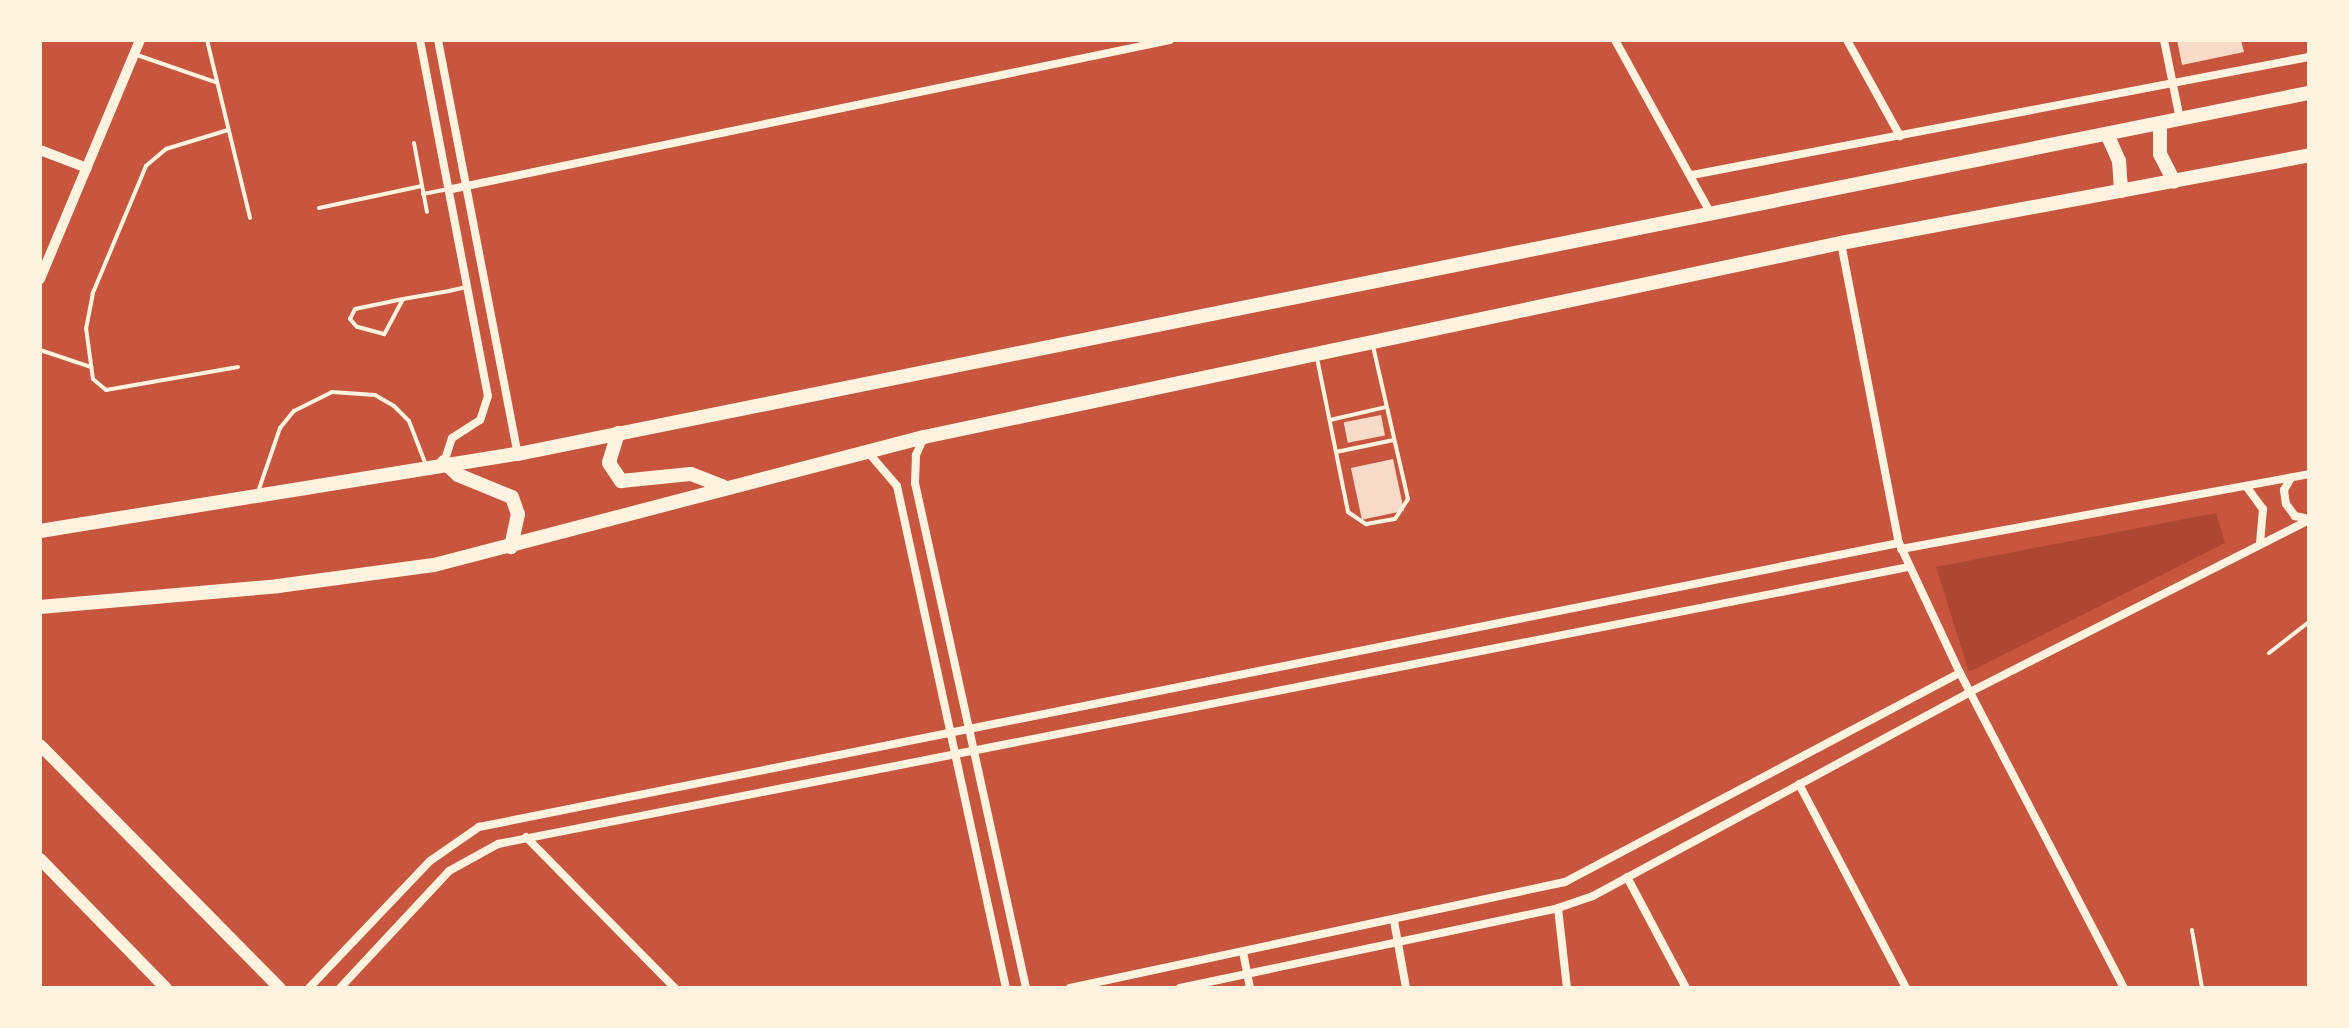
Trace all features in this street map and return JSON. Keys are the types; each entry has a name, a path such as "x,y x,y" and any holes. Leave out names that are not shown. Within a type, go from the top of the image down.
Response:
{"main road":[{"path":"40,531 444,462 518,454 2309,93"},
{"path":"2160,123 2160,154 2174,182"},
{"path":"2107,134 2119,161 2121,191"},
{"path":"40,607 357,577 511,547 723,486 924,437 1373,346 1841,243 2309,155"},
{"path":"618,433 609,463 621,481 691,474 723,486"},
{"path":"444,462 458,475 512,497 518,514 511,547"},
{"path":"40,745 280,988"},
{"path":"40,859 166,988"}],"street":[{"path":"40,279 140,40"},
{"path":"420,40 452,189 488,402 480,420 452,438 444,462"},
{"path":"438,40 518,454"},
{"path":"452,189 1170,40"},
{"path":"1615,40 1711,214"},
{"path":"1847,40 1900,136"},
{"path":"2164,40 2180,119"},
{"path":"1692,175 2309,57"},
{"path":"40,150 87,168"},
{"path":"1841,243 1900,546 1960,673 2124,988"},
{"path":"924,437 916,455 915,483 971,729 1013,949 1026,988"},
{"path":"866,451 897,486 1006,988"},
{"path":"309,988 430,861 479,827 1900,546 2309,474"},
{"path":"2292,477 2284,490 2286,504 2295,516 2309,520"},
{"path":"2246,486 2263,509 2260,544"},
{"path":"1180,988 1558,908 1627,877 1970,692 2309,520"},
{"path":"340,988 449,871 498,844 1909,567"},
{"path":"1070,988 1543,890 1587,873 1960,673"},
{"path":"1799,784 1906,988"},
{"path":"526,837 675,988"},
{"path":"1627,877 1686,988"},
{"path":"1558,908 1567,988"},
{"path":"1394,921 1406,988"},
{"path":"1243,952 1250,988"}],"lane":[{"path":"207,40 250,218"},
{"path":"135,54 216,83"},
{"path":"228,130 166,149 146,166 89,303 91,367 98,386 115,391 238,367"},
{"path":"414,143 427,212"},
{"path":"319,208 422,186"},
{"path":"423,194 452,189"},
{"path":"403,299 384,334 357,327 350,319 355,309 403,299 468,287"},
{"path":"1317,356 1352,518 1366,524 1395,519 1408,499 1373,346"},
{"path":"40,350 91,367"},
{"path":"258,492 280,428 294,411 332,392 375,395 394,406 409,421 426,465"},
{"path":"1330,420 1387,407"},
{"path":"1336,452 1394,440"},
{"path":"2269,653 2309,622"},
{"path":"2192,930 2202,988"}],"shaded area":[{"path":"2216,513 2225,543 1969,672 1936,567"}],"building":[{"path":"2177,40 2241,40 2244,52 2182,65"},
{"path":"1381,415 1385,436 1348,443 1344,422"},
{"path":"1393,459 1404,511 1362,520 1351,468"}]}
